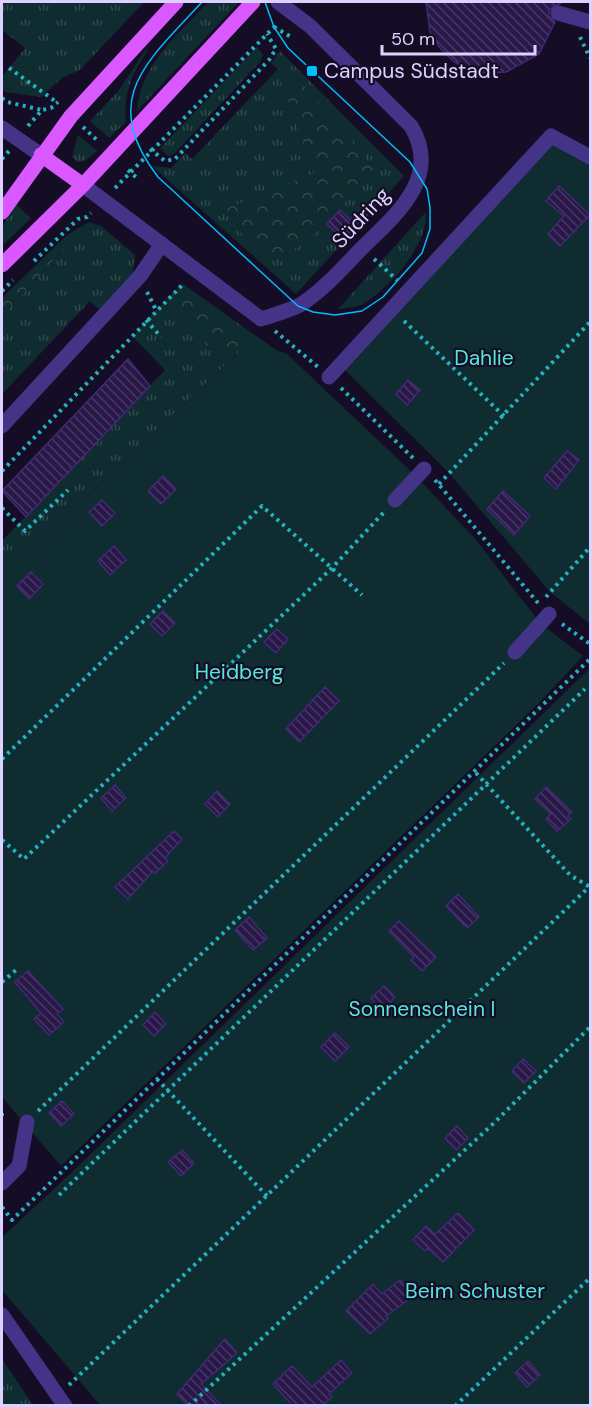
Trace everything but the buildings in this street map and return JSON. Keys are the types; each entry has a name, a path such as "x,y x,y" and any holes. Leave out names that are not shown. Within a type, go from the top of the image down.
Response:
{"main road":[{"path":"2,212 71,116 176,2"},
{"path":"2,265 83,184 253,2"},
{"name":"Südring","path":"41,155 83,184"}],"street":[{"name":"Südring","path":"83,184 193,270 261,319 298,306 318,292 405,204 414,190 422,158 422,143 411,126 310,26 284,6"},
{"path":"558,13 591,22"},
{"path":"2,128 41,155"},
{"path":"329,376 392,311 550,136 591,157"},
{"path":"2,426 140,276 162,244"},
{"path":"395,500 424,469"},
{"path":"515,652 544,609"},
{"path":"2,1183 19,1166 27,1122"},
{"path":"2,1315 62,1400"}],"path":[{"path":"130,171 274,27 284,6"},
{"path":"274,27 293,38"},
{"path":"150,149 165,161 175,159 269,60 276,49 267,34"},
{"path":"9,68 71,116 139,180"},
{"path":"2,98 7,102 42,110"},
{"path":"28,267 78,219 87,217"},
{"path":"362,248 398,280"},
{"path":"2,471 133,337 146,320 183,284 193,270"},
{"path":"2,291 19,275"},
{"path":"392,311 504,416"},
{"path":"146,320 161,337"},
{"path":"439,484 591,322"},
{"path":"2,508 25,531 68,490"},
{"path":"2,840 24,859 331,569 395,500"},
{"path":"2,759 262,506 362,595"},
{"path":"544,609 591,547"},
{"path":"27,1122 515,652"},
{"path":"2,1207 12,1220 476,773 591,659"},
{"path":"59,1195 166,1089 585,689"},
{"path":"62,1400 267,1196 590,886 570,875 476,773"},
{"path":"2,982 16,970"},
{"path":"189,1406 486,1130 591,1027"},
{"path":"157,1079 267,1196"},
{"path":"455,1406 591,1278"}],"green space":[{"path":"2,2 144,2 80,70 62,78 41,97 5,92 2,88 2,77 25,48 2,30"},
{"path":"208,2 239,2 137,111 145,79 153,64"},
{"path":"257,47 263,55 260,62 174,154 168,156 160,148"},
{"path":"146,49 148,50 137,67 127,93 126,122 109,138 90,121 119,90"},
{"path":"280,51 404,176 296,294 152,166 171,168 185,153 192,159 278,69 271,63"},
{"path":"294,74 374,168 327,224 283,258 254,249 223,210 314,173 281,81"},
{"name":"Dahlie","path":"551,128 590,151 590,624 550,592 450,474 337,362"},
{"path":"78,135 97,151 85,161 78,162 72,157"},
{"path":"16,205 31,218 2,246 2,227"},
{"path":"426,212 421,239 394,278 361,305 338,309"},
{"path":"89,222 101,226 135,255 132,278 102,312 90,301 2,394 2,316"},
{"path":"89,222 2,316 2,298 67,235"},
{"path":"183,284 256,336 2,577 2,541 165,370 133,337 146,320"},
{"path":"187,293 241,333 256,336 276,350 260,364 235,347 207,346 190,321 172,306"},
{"name":"Heidberg","path":"256,336 276,350 287,354 417,477 477,541 540,623 583,656 540,702 61,1166 2,1097 2,577"},
{"name":"Sonnenschein I","path":"590,668 590,1405 100,1405 2,1290 2,1237 70,1174"},
{"path":"2,1359 33,1405 2,1405"}],"tram line":[{"path":"202,2 164,43 137,82 131,102 132,125 140,149 158,177 298,306 313,312 335,315 362,311 383,297 422,253 430,229 427,189 410,162 288,48 274,27 265,2"}],"place":[{"name":"Campus Südstadt","path":"312,71"}],"park label":[{"name":"Beim Schuster","path":"475,1291"}]}
